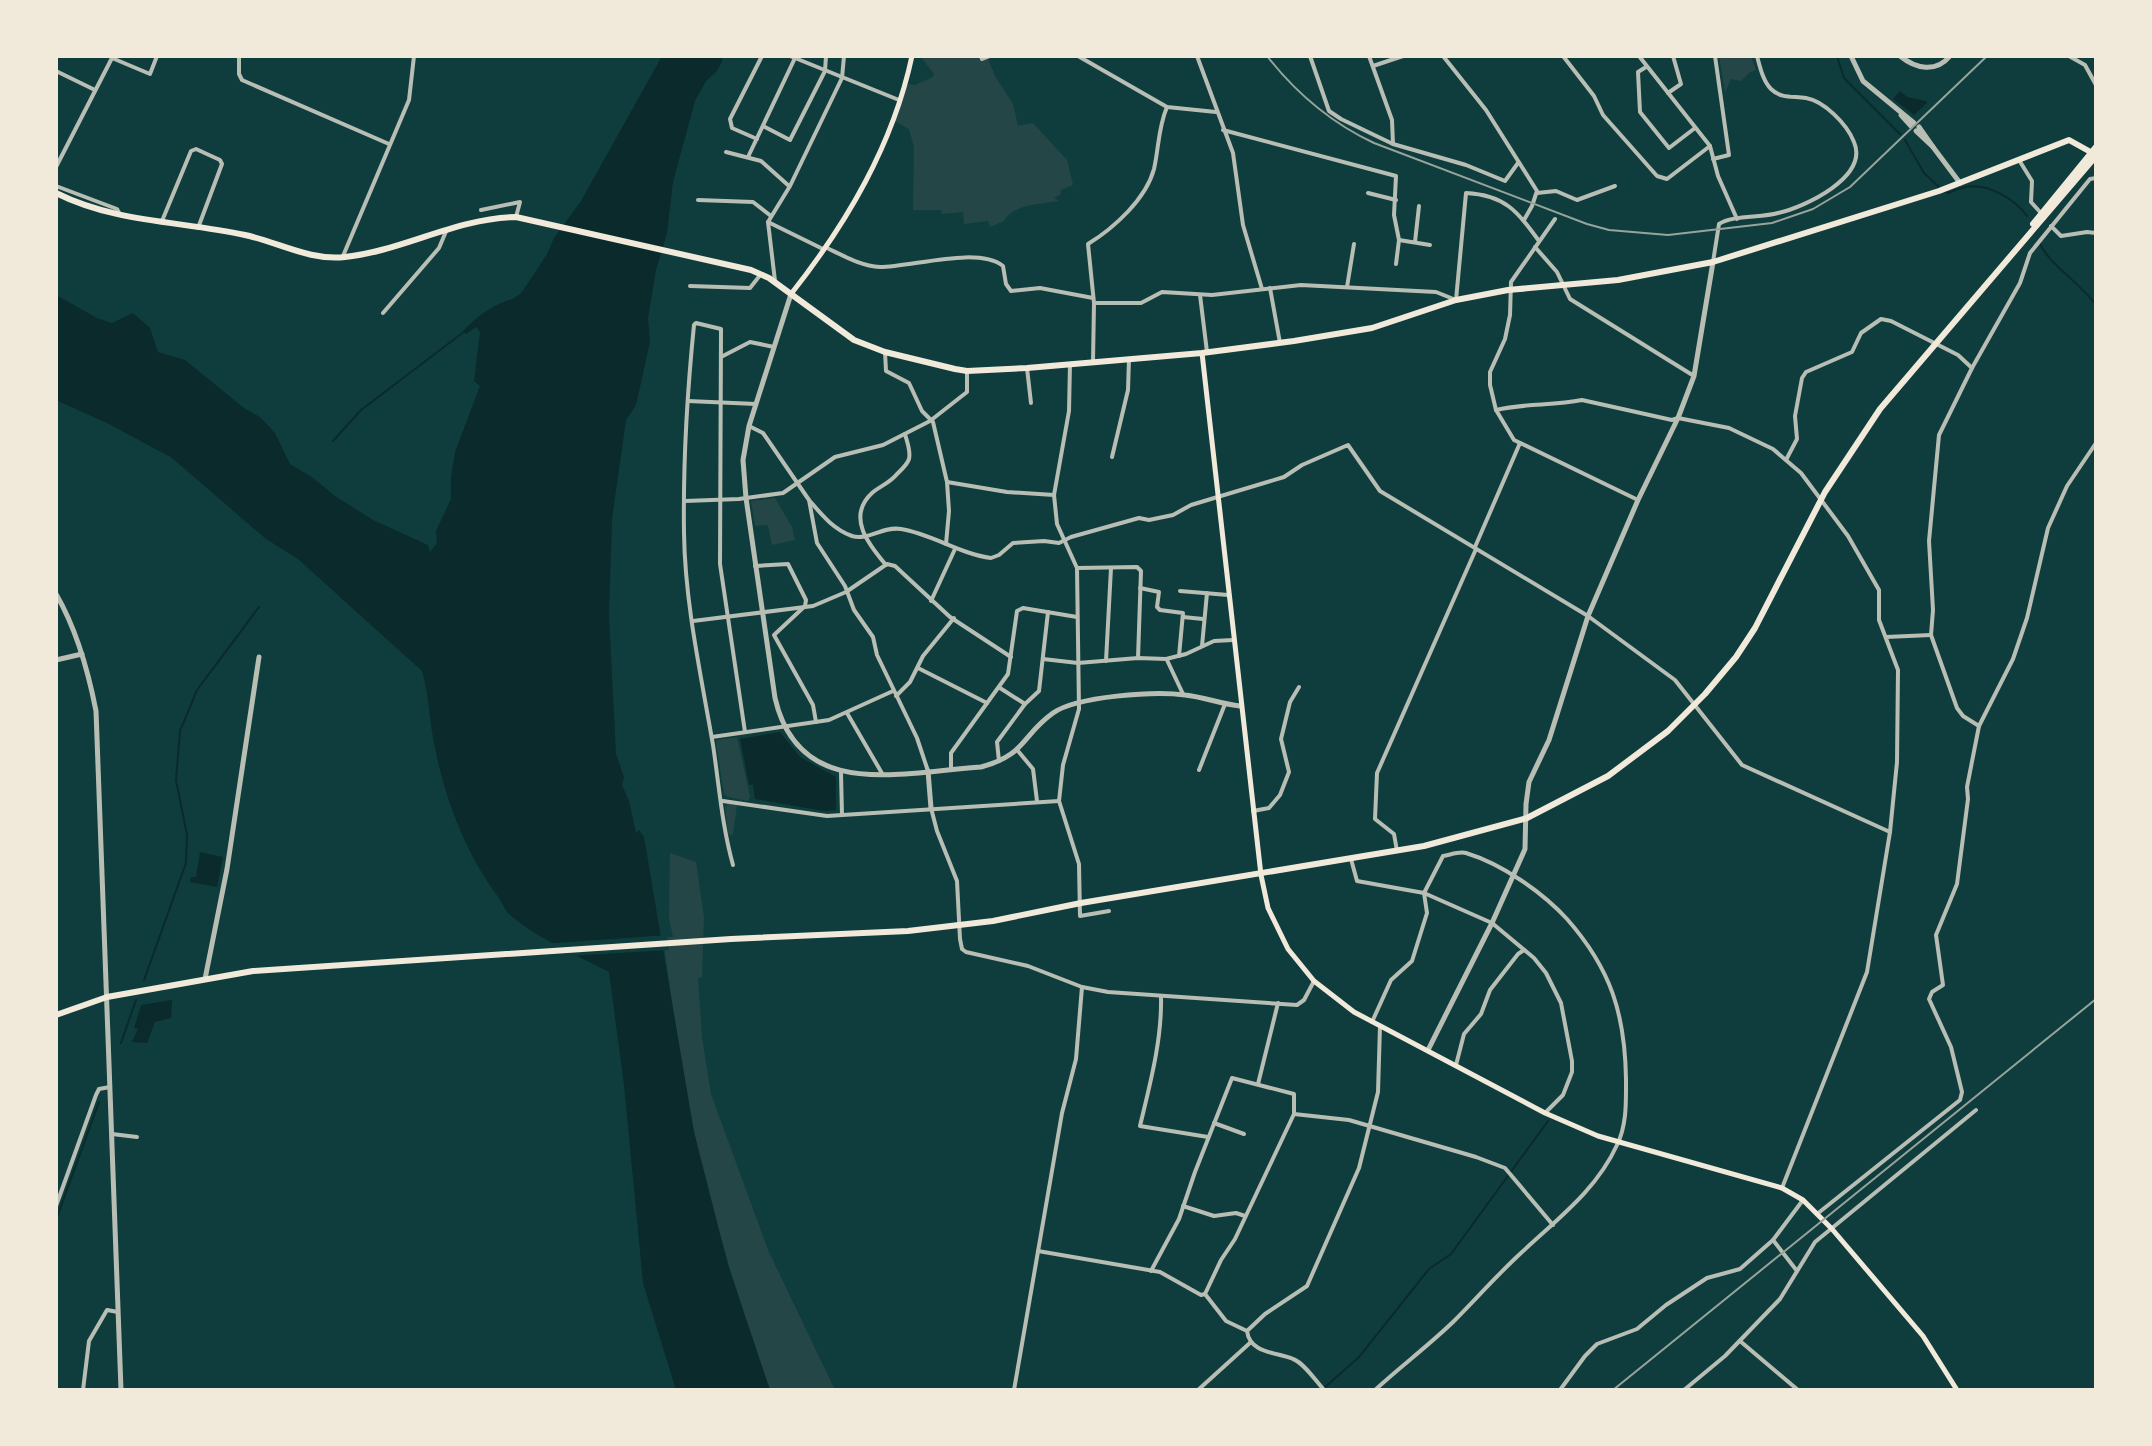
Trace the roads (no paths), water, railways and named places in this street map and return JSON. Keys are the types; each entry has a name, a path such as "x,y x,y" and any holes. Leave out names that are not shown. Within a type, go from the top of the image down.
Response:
{"main road":[{"path":"791,294 826,249 868,181 912,56"},
{"path":"56,193 119,215 244,235 312,255 343,257 484,219 518,217 741,266 776,283 854,340 885,352 967,371 1204,352 1372,328 1456,300 1508,290 1618,280 1713,262 1939,191 2069,140 2095,153"},
{"path":"2022,241 2040,212 2095,153"},
{"path":"56,1015 107,997 253,971 959,925 1397,851 1470,835 1527,818 1608,776 1668,731 1736,657 1755,628 1820,502 1880,409 2095,153"},
{"path":"1204,352 1216,497 1261,875 1268,908 1288,949 1314,981 1333,998 1372,1022 1545,1113 1618,1143 1704,1164 1782,1188 1803,1200 1832,1229 1923,1336 1957,1390"}],"street":[{"path":"56,167 112,57 150,74 157,56"},
{"path":"239,56 242,80 389,144"},
{"path":"343,257 409,100 414,56"},
{"path":"757,139 732,128 730,119 762,56"},
{"path":"763,126 790,140 825,71 826,56"},
{"path":"776,283 768,222 790,186 842,78 844,56"},
{"path":"981,56 982,59 990,56"},
{"path":"1079,56 1167,107 1216,112"},
{"path":"1197,56 1233,153 1243,225 1262,289"},
{"path":"1310,56 1329,111 1351,125 1393,144 1466,165 1505,181 1518,163"},
{"path":"1369,56 1392,120 1393,144"},
{"path":"1373,66 1403,56"},
{"path":"1443,56 1486,110 1537,193"},
{"path":"1563,56 1594,96 1603,115 1657,176 1667,179 1710,146"},
{"path":"1639,56 1710,146 1718,176 1737,219"},
{"path":"1668,93 1681,84 1673,56"},
{"path":"1713,159 1729,155 1714,56"},
{"path":"1428,1050 1492,923 1525,849 1529,782 1549,740 1588,616 1694,376 1719,224 1728,218 1762,217 1797,207 1845,178 1856,158 1851,136 1828,109 1814,100 1781,96 1773,91 1763,77 1757,56"},
{"path":"1851,56 1860,77 1915,127 1960,183"},
{"path":"1900,56 1913,65 1925,68 1937,66 1950,56"},
{"path":"2069,56 2085,65 2096,85"},
{"path":"748,157 793,57 899,100"},
{"path":"1646,67 1638,72 1640,112 1669,148 1695,128"},
{"path":"56,71 95,90"},
{"path":"1093,361 1094,301 1088,244 1126,213 1141,193 1154,169 1159,127 1167,107"},
{"path":"1223,130 1396,176 1394,215 1399,240 1396,264"},
{"path":"162,223 191,151 196,149 220,160 222,164 198,228"},
{"path":"726,152 761,161 790,186"},
{"path":"2019,160 2032,181 2031,202 2040,212"},
{"path":"1979,726 1957,708 1931,635 1933,610 1929,541 1937,478 1937,445 1942,426 2020,283 2030,253 2090,179 2096,178"},
{"path":"56,186 117,209 119,215"},
{"path":"1537,193 1556,191 1577,200 1615,186"},
{"path":"1368,193 1396,200"},
{"path":"768,222 860,263 880,267 949,258 993,260 1003,266 1006,284 1011,291 1040,288 1094,301 1141,303 1162,292 1200,294 1301,285 1436,292 1456,300 1466,193 1500,198 1524,220 1539,241"},
{"path":"1524,220 1537,193"},
{"path":"698,200 753,202 771,216"},
{"path":"481,210 520,202 518,217"},
{"path":"1415,242 1419,206"},
{"path":"1555,219 1508,290 1510,315 1505,339 1490,372 1496,410 1507,432 1520,443 1638,500"},
{"path":"2051,226 2061,236 2096,233"},
{"path":"383,313 439,248 447,229"},
{"path":"1399,240 1430,245"},
{"path":"1347,287 1354,244"},
{"path":"1535,247 1557,272 1570,299 1694,376"},
{"path":"690,286 750,288 761,274"},
{"path":"1270,288 1280,343"},
{"path":"791,294 749,426 743,460 775,698 785,727 803,751 841,773 859,776 981,767 999,762 1018,751 1051,715 1078,701 1183,694 1240,706"},
{"path":"1200,294 1204,352"},
{"path":"1786,460 1797,439 1795,416 1802,378 1806,372 1852,352 1861,333 1881,319 1891,321 1958,355 1972,368"},
{"path":"733,865 725,837 685,558 688,401 696,323 721,329 720,564 745,732"},
{"path":"721,357 750,342 774,347"},
{"path":"885,352 886,371 912,386 922,411 933,422 947,482 949,511 946,544"},
{"path":"1112,457 1128,390 1129,359"},
{"path":"1070,364 1069,411 1054,495 1057,524 1077,568 1078,701 1074,733 1063,765 1059,801 1079,864 1080,916 1109,911"},
{"path":"1027,368 1031,403"},
{"path":"685,501 783,493 835,457 878,447 930,421 967,392 967,371"},
{"path":"1496,410 1518,406 1557,406 1582,400 1740,432 1773,449 1801,473 1848,536 1877,584 1879,620 1896,659 1898,683 1897,762 1890,832 1867,972 1782,1188"},
{"path":"688,401 756,404"},
{"path":"749,426 763,433 809,500 831,525 854,537 864,538 876,531 896,528 991,558 1013,543 1059,543 1139,518 1149,520 1173,515 1191,505 1284,477 1302,465 1348,445 1380,491 1588,616 1675,680 1742,765 1890,832"},
{"path":"886,565 864,538 860,523 863,506 873,492 889,483 909,458 905,434"},
{"path":"1397,851 1394,834 1375,819 1377,773 1520,443"},
{"path":"1817,1214 1957,1104 1962,1095 1951,1047 1929,999 1932,992 1943,985 1936,935 1957,884 1967,787 1979,726 2013,659 2027,618 2048,528 2067,486 2096,443"},
{"path":"947,482 1007,492 1054,495"},
{"path":"809,500 817,543 854,610 873,637 877,655 917,738 928,771 933,821 957,881 961,947 966,952 1028,966 1082,987 1116,994 1301,1004 1314,981"},
{"path":"931,601 956,548"},
{"path":"755,566 788,564 806,600 805,606 774,635 813,705 816,722"},
{"path":"693,621 813,606 846,592 886,565 895,566 931,601 1011,657"},
{"path":"1077,568 1137,567 1141,571 1138,658"},
{"path":"1106,661 1111,568"},
{"path":"1140,588 1159,592 1157,607 1181,612 1179,656"},
{"path":"1180,591 1228,595"},
{"path":"1202,646 1207,593"},
{"path":"56,594 70,621 88,670 96,711 121,1390"},
{"path":"951,769 951,753 1011,666 1017,611 1023,608 1077,617"},
{"path":"999,762 997,742 1025,704 1039,691 1048,612"},
{"path":"1183,617 1203,619"},
{"path":"711,737 835,719 894,694 910,682 923,656 954,618"},
{"path":"1886,637 1931,635"},
{"path":"1043,659 1078,663 1166,659 1214,641 1233,640"},
{"path":"56,660 82,654"},
{"path":"205,979 227,869 259,657"},
{"path":"1166,659 1183,694"},
{"path":"918,668 987,703"},
{"path":"999,687 1025,704"},
{"path":"1253,811 1269,808 1287,783 1289,772 1281,739 1290,702 1299,687"},
{"path":"1199,770 1225,704"},
{"path":"847,713 883,775"},
{"path":"1018,751 1033,769 1037,801"},
{"path":"841,773 842,815"},
{"path":"722,801 822,815 1059,801"},
{"path":"1372,1022 1391,980 1412,961 1427,913 1424,893 1443,856 1463,852 1514,876 1549,902 1573,926 1605,972 1615,995 1626,1049 1625,1114 1618,1143 1583,1194 1451,1324 1375,1390"},
{"path":"1351,859 1357,881 1424,893 1492,923 1534,958 1561,1003 1572,1061 1572,1072 1563,1095 1545,1113"},
{"path":"1456,1065 1464,1034 1481,1014 1490,990 1524,950"},
{"path":"1014,1390 1062,1113 1076,1059 1082,987"},
{"path":"1161,997 1153,1069 1140,1126 1208,1137"},
{"path":"1258,1084 1278,1003"},
{"path":"1247,1331 1265,1314 1307,1286 1359,1168 1378,1092 1380,1026"},
{"path":"1151,1271 1171,1237 1232,1078 1294,1094 1294,1114 1205,1294"},
{"path":"56,1206 96,1095 99,1089 110,1087"},
{"path":"1684,1390 1740,1341 1780,1299 1810,1246 1976,1110"},
{"path":"1294,1114 1349,1120 1505,1168 1553,1225"},
{"path":"1214,1123 1244,1134"},
{"path":"112,1134 137,1137"},
{"path":"1560,1390 1597,1344 1631,1333 1707,1278 1740,1269 1773,1240 1803,1200"},
{"path":"1183,1206 1214,1216 1236,1213 1245,1216"},
{"path":"1773,1240 1797,1271"},
{"path":"1038,1251 1160,1272 1201,1295 1205,1294"},
{"path":"1205,1294 1226,1321 1247,1331 1251,1342 1272,1354 1295,1359 1324,1390"},
{"path":"83,1390 89,1341 107,1310 118,1312"},
{"path":"1740,1341 1798,1390"},
{"path":"1198,1390 1251,1342"}],"waterway":[{"path":"1837,56 1844,78 1900,134"},
{"path":"1905,140 1924,173 1939,187"},
{"path":"1944,191 1983,187 2008,198 2027,216"},
{"path":"2040,244 2096,305"},
{"path":"333,441 361,410 465,331"},
{"path":"144,980 186,863 187,835 176,780 180,731 197,690 259,607"},
{"path":"121,1043 136,1000"},
{"path":"56,1220 99,1102"},
{"path":"1324,1388 1359,1357 1429,1269 1451,1254 1548,1121"}],"railway":[{"path":"1267,56 1315,106 1374,143 1587,224 1609,230 1668,235 1772,223 1813,209 1850,187 1987,56"},
{"path":"1613,1390 2096,999"}]}
